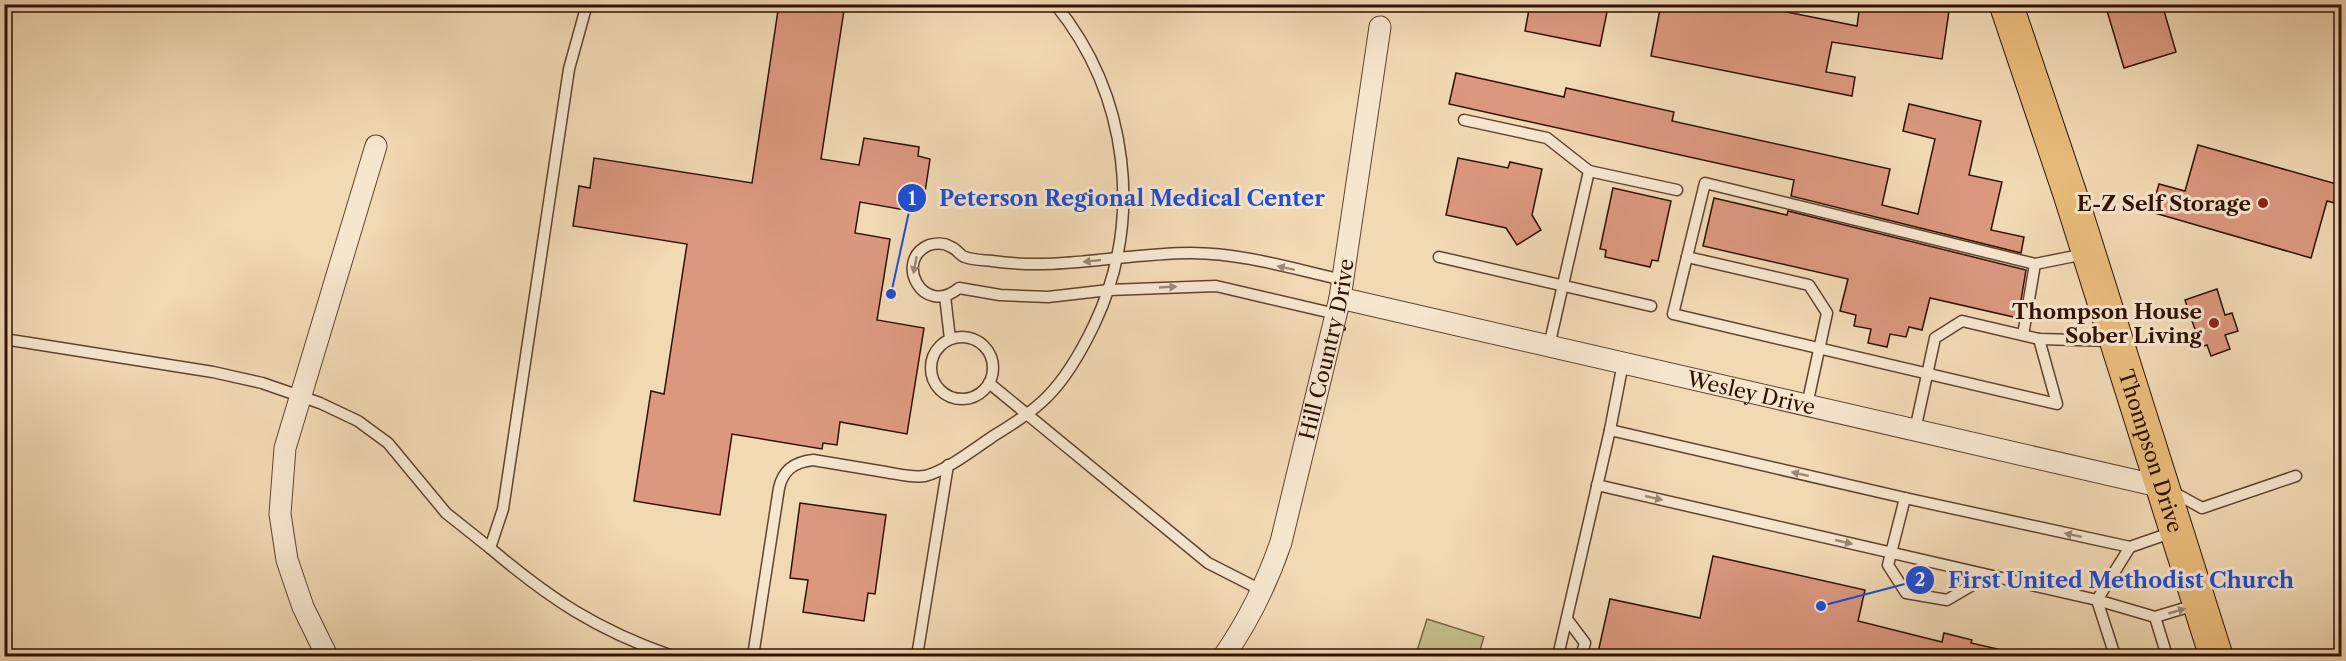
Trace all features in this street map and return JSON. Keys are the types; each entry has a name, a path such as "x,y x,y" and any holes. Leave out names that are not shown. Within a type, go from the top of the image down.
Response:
{"main road":[{"name":"Thompson Drive","path":"2006,4 2088,253 2216,657"}],"street":[{"name":"Hill Country Drive","path":"1224,657 1251,615 1263,591 1281,542 1340,297 1380,27"},
{"path":"327,657 303,607 287,560 280,514 285,448 376,146"},
{"name":"Wesley Drive","path":"1340,297 2163,487"}],"lane":[{"path":"490,548 503,509 569,69 587,4"},
{"path":"753,657 779,488 785,472 799,462 813,460 916,477 926,476 948,465 1027,414 1047,396 1078,355 1109,290 1119,258 1124,213 1124,183 1118,133 1088,54 1055,4"},
{"path":"1464,120 1547,138 1589,171 1677,190"},
{"path":"1549,346 1589,171"},
{"path":"2040,339 2057,404 1673,314 1705,183 2036,264 2088,253"},
{"path":"940,243 949,245 963,257 1017,264 1056,264 1119,258 1213,254 1340,297 1216,286 1109,290 1060,296 1026,297 959,288 945,296 937,297 921,290 913,274 916,256 931,245 940,243"},
{"path":"1439,257 1651,306"},
{"path":"1687,257 1809,285 1827,313 1807,405"},
{"path":"2023,335 2036,264"},
{"path":"945,296 950,339"},
{"path":"1915,430 1935,338 1962,321 2040,339 2116,341"},
{"path":"960,336 971,338 981,343 988,351 993,369 989,383 979,394 961,399 951,397 936,385 931,364 934,354 950,339 960,336"},
{"path":"4,339 213,372 301,395 357,421 388,443 446,513 534,585 579,615 629,640 672,657"},
{"path":"1558,657 1598,485 1623,363"},
{"path":"989,383 1208,563 1263,591"},
{"path":"1610,430 2130,547 2176,531"},
{"path":"918,657 948,465"},
{"path":"2163,487 2202,508 2296,476"},
{"path":"1598,485 2097,600 2155,617 2199,604"},
{"path":"1905,498 1888,565 1906,593 1947,600 1988,576"},
{"path":"2112,655 2097,600 2130,547"},
{"path":"2155,617 2167,657"},
{"path":"1567,619 1585,643 1581,657"}],"shaded area":[{"path":"1427,619 1484,637 1478,656 1436,656 1417,651"}],"building":[{"path":"779,4 845,4 821,159 859,165 864,138 919,147 918,156 930,159 924,199 918,198 916,212 860,202 855,233 890,239 877,320 924,328 907,434 840,422 837,445 823,443 822,449 732,434 720,515 634,501 651,391 664,394 687,244 573,226 579,186 590,188 594,158 752,183"},
{"path":"1530,4 1597,4 1608,7 1600,46 1525,31"},
{"path":"1661,4 1746,4 1857,26 1860,4 1950,4 1942,59 1832,42 1826,72 1855,77 1852,96 1651,56"},
{"path":"2105,4 2162,4 2176,52 2124,68"},
{"path":"1456,73 1564,97 1566,88 1674,112 1672,121 1890,169 1882,205 1918,214 1935,139 1903,131 1909,104 1981,121 1969,175 2002,182 1991,230 2024,237 2021,253 1791,196 1794,180 1449,104"},
{"path":"2198,145 2340,185 2335,203 2327,201 2311,258 2151,212 2159,184 2185,191"},
{"path":"1458,158 1508,168 1510,162 1542,169 1532,215 1541,230 1517,245 1506,228 1446,215"},
{"path":"1613,188 1671,201 1658,261 1652,260 1650,267 1605,257 1606,250 1600,249"},
{"path":"1714,198 1787,215 1788,211 2026,270 2018,318 1930,298 1922,330 1909,327 1906,337 1890,334 1887,347 1868,343 1871,329 1854,326 1856,315 1840,311 1848,279 1703,246"},
{"name":"Thompson House Sober Living","path":"2217,289 2225,315 2232,313 2238,331 2225,335 2230,349 2211,356 2207,345 2201,347 2185,300"},
{"path":"800,503 886,515 875,594 868,593 864,621 803,612 808,580 790,578"},
{"path":"1713,556 1865,590 1858,621 1942,642 1944,633 1972,640 1971,643 2002,650 2001,657 1597,657 1610,599 1700,618"}],"place":[{"name":"E-Z Self Storage","path":"2263,203"},
{"name":"Peterson Regional Medical Center","path":"891,294"},
{"name":"Thompson House Sober Living","path":"2214,323"},
{"name":"First United Methodist Church","path":"1821,606"}]}
